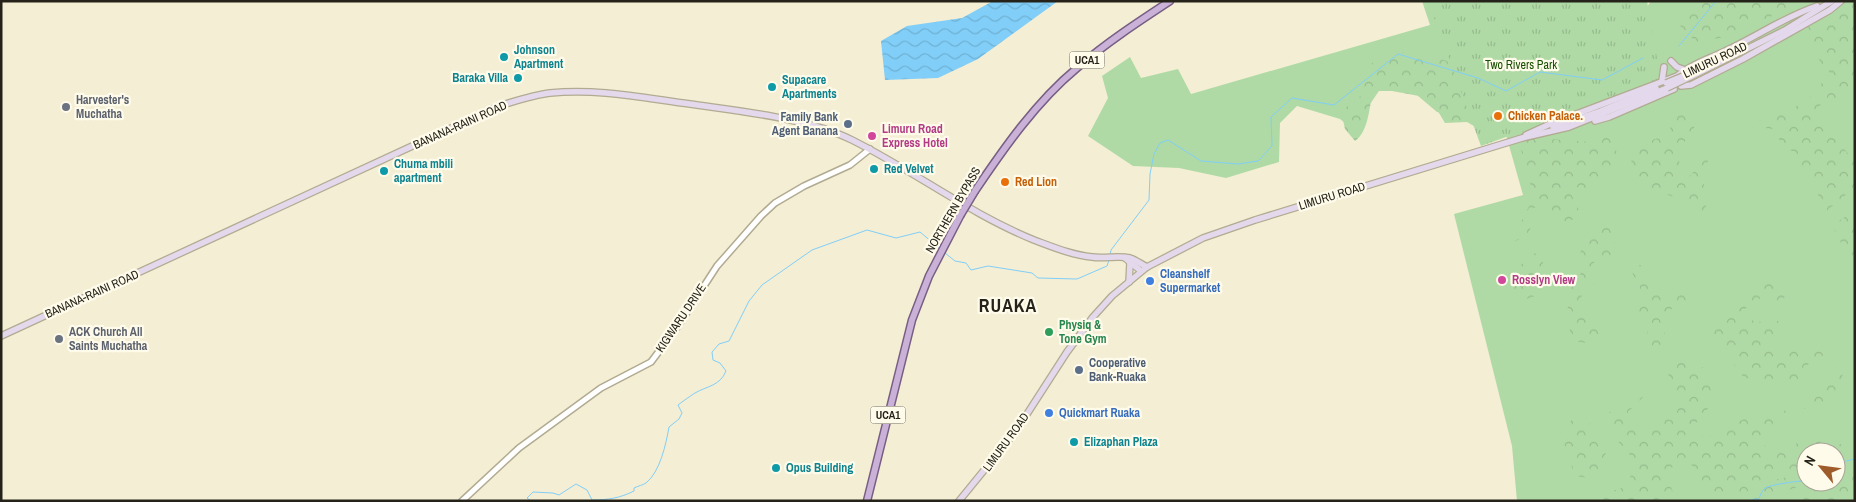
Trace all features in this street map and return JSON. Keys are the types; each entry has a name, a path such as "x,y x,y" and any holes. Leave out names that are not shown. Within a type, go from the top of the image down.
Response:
{"main road":[{"name":"NORTHERN BYPASS","path":"866,501 910,329 929,276 942,248 980,183 1017,132 1076,68 1129,28 1170,1"},
{"name":"LIMURU ROAD","path":"1523,137 1569,127 1668,84 1784,26 1825,1"},
{"name":"LIMURU ROAD","path":"1677,76 1687,74 1785,30 1832,1"},
{"name":"LIMURU ROAD","path":"959,501 1011,437 1067,352 1093,317 1147,266 1203,238 1255,220 1523,137 1601,111 1668,84 1690,85 1742,59 1830,10 1841,1"},
{"path":"1670,61 1687,74"},
{"path":"1664,67 1668,84 1677,76 1681,80 1681,86"},
{"name":"BANANA-RAINI ROAD","path":"1,336 491,109 536,96 562,93 604,93 726,109 779,118 824,129 851,139 906,168 980,213 1016,232 1073,254 1108,258 1124,257"},
{"path":"1124,257 1147,266"},
{"path":"1124,257 1141,271"},
{"path":"1129,282 1130,263"}],"street":[{"name":"KIGWARU DRIVE","path":"462,501 519,448 601,388 650,362 678,326 717,266 761,216 775,204 804,186 850,165 870,149"}],"green space":[{"path":"1422,1 1564,1 1636,23 1651,1 1855,1 1855,501 1517,501 1512,446 1454,214 1523,195 1501,117 1462,118 1437,112 1411,90 1383,85 1366,110 1357,133 1340,119 1297,106 1280,123 1279,162 1226,178 1179,168 1133,166 1088,136 1108,98 1102,76 1130,57 1141,78 1178,69 1191,94 1430,25"},
{"name":"Two Rivers Park","path":"1428,1 1647,1 1661,81 1481,146"},
{"path":"1697,1 1800,1 1781,12 1728,36 1697,43 1680,26"},
{"path":"1855,3 1855,90 1846,87 1837,98 1820,105 1817,118 1836,134 1845,150 1855,162 1855,187 1822,215 1819,197 1809,173 1798,169 1793,151 1779,150 1779,130 1743,125 1783,113 1808,100 1830,73 1814,52 1805,28"},
{"path":"1404,52 1436,57 1481,74 1538,117 1537,138 1591,142 1614,132 1618,166 1594,192 1578,187 1570,192 1583,218 1560,222 1547,203 1534,208 1529,235 1511,243 1533,198 1527,167 1514,130 1484,132 1467,122 1445,123 1430,98 1392,91 1373,91 1366,125 1360,137 1355,141 1345,129 1341,111 1362,95 1369,64"},
{"path":"1674,101 1694,117 1694,130 1680,147 1679,167 1690,176 1710,153 1703,181 1708,200 1704,212 1632,179 1631,146 1669,135"},
{"path":"1855,211 1855,259 1846,253 1832,225"},
{"path":"1607,220 1618,229 1612,252 1642,266 1656,283 1662,282 1664,292 1673,297 1685,294 1687,304 1677,305 1661,317 1665,334 1657,353 1650,348 1646,323 1634,309 1640,288 1628,265 1608,255 1593,263 1599,282 1582,288 1581,305 1591,319 1605,324 1601,340 1593,344 1572,341 1567,317 1569,291 1581,273 1579,257 1585,236"},
{"path":"1542,250 1543,263 1553,282 1535,296 1521,301 1506,292 1525,258"},
{"path":"1766,281 1780,288 1786,295 1778,307 1764,296 1745,309 1754,322 1779,321 1776,347 1777,356 1787,346 1808,353 1816,350 1827,353 1804,367 1808,382 1744,378 1709,330"},
{"path":"1681,357 1703,368 1721,386 1707,410 1686,435 1711,435 1752,415 1776,415 1802,402 1818,391 1838,364 1845,382 1828,401 1794,412 1773,432 1764,445 1773,453 1794,449 1796,445 1796,469 1774,473 1745,493 1719,494 1704,485 1689,461 1665,470 1676,501 1602,501 1606,493 1625,487 1635,467 1628,451 1614,438 1604,414 1624,407 1658,374 1647,393 1628,412 1635,429 1645,431 1654,418 1674,420 1679,400 1666,369"},
{"path":"1580,411 1594,429 1607,439 1604,468 1594,479 1575,476 1560,432"},
{"path":"1799,438 1831,442 1797,442"},
{"path":"1846,446 1849,448 1853,452 1846,454"},
{"path":"1855,472 1855,501 1782,501 1806,492 1846,492 1847,477"},
{"path":"1796,474 1796,487 1771,496 1763,501 1743,501 1766,483"}],"water":[{"path":"993,1 1058,1 978,59 938,78 885,80 881,41 907,26 962,18"}],"waterway":[{"path":"1679,46 1716,1"},
{"path":"1110,256 1111,250 1149,200 1150,174 1154,154 1160,143 1168,140 1201,161 1238,164 1258,161 1272,146 1271,117 1292,98 1334,105 1398,54 1478,78 1506,91 1540,72 1602,80 1643,58"},
{"path":"531,501 527,498 533,492 559,495 576,484 587,490 592,500 609,499 634,491 634,488 646,483 659,465 669,427 679,419 682,413 678,405 695,393 717,383 726,371 720,363 713,360 712,352 719,344 729,341 749,301 762,285 812,250 867,230 896,238 920,232 939,248"},
{"path":"945,253 955,261 966,263 971,270 988,266 1032,273 1038,278 1077,279 1107,266 1109,260"},
{"path":"1846,461 1855,459"},
{"path":"1751,501 1759,499 1765,488 1796,481"}],"place":[{"name":"Johnson Apartment","path":"504,57"},
{"name":"Baraka Villa","path":"518,78"},
{"name":"Supacare Apartments","path":"772,87"},
{"name":"Harvester's Muchatha","path":"66,107"},
{"name":"Chicken Palace.","path":"1498,116"},
{"name":"Family Bank Agent Banana","path":"848,124"},
{"name":"Limuru Road Express Hotel","path":"872,136"},
{"name":"Red Velvet","path":"874,169"},
{"name":"Chuma mbili apartment","path":"384,171"},
{"name":"Red Lion","path":"1005,182"},
{"name":"Rosslyn View","path":"1502,280"},
{"name":"Cleanshelf Supermarket","path":"1150,281"},
{"name":"Physiq & Tone Gym","path":"1049,332"},
{"name":"ACK Church All Saints Muchatha","path":"59,339"},
{"name":"Cooperative Bank-Ruaka","path":"1079,370"},
{"name":"Quickmart Ruaka","path":"1049,413"},
{"name":"Elizaphan Plaza","path":"1074,442"},
{"name":"Opus Building","path":"776,468"}],"district":[{"name":"RUAKA","path":"1008,305"}]}
